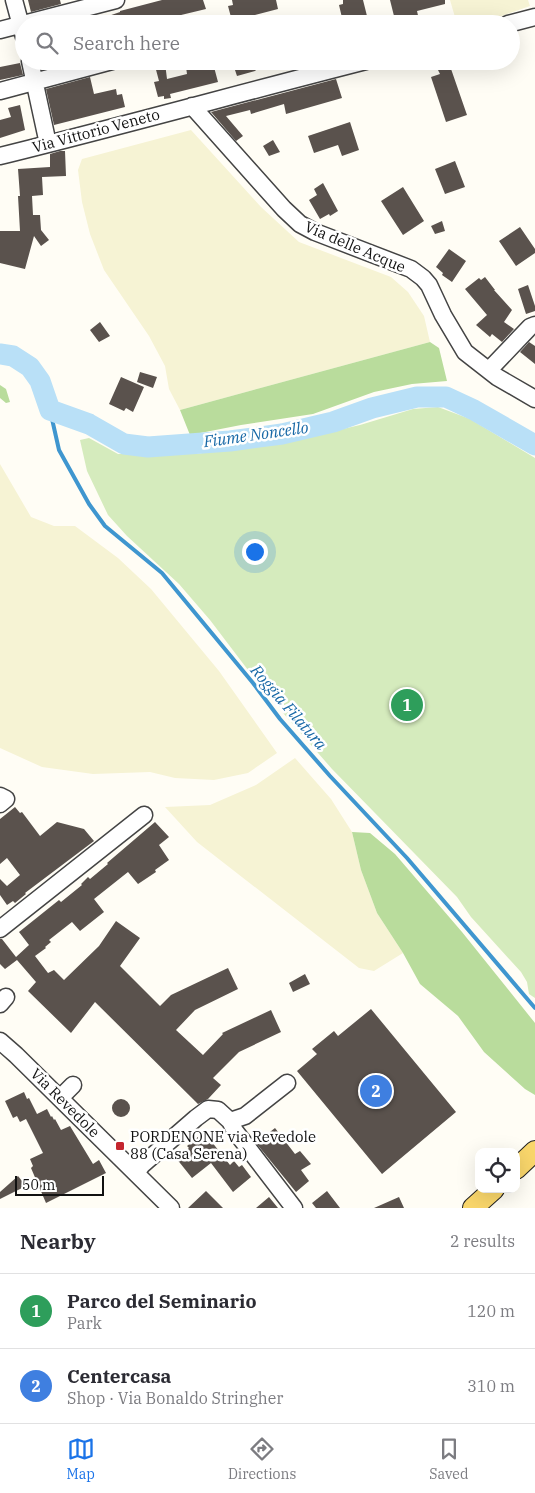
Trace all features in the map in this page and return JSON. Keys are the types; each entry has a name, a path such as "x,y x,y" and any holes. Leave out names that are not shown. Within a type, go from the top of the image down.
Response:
{"main road":[{"path":"520,1165 535,1151"},
{"path":"473,1208 490,1193"}],"street":[{"path":"14,0 18,15"},
{"path":"69,15 116,0"},
{"path":"520,21 535,17"},
{"path":"0,30 15,30"},
{"path":"32,70 48,144"},
{"path":"0,91 79,70"},
{"name":"Via Vittorio Veneto","path":"0,156 331,70"},
{"name":"Via delle Acque","path":"192,106 284,209 300,224 315,232 411,269 429,285 443,315 465,352 497,377 535,399"},
{"path":"489,370 530,327 535,325"},
{"path":"0,796 6,799 0,804"},
{"path":"0,929 144,815"},
{"name":"Via Revedole","path":"0,1041 171,1208"},
{"path":"230,1121 245,1116 287,1083"},
{"path":"60,1098 73,1085"},
{"path":"136,1173 142,1165 196,1118 208,1110 218,1110 230,1121 235,1131 294,1208"}],"shaded area":[{"path":"450,0 528,0 530,6 504,15 454,15"},
{"path":"191,130 261,207 299,242 391,277 408,292 424,316 430,342 180,410 169,389 165,366 149,336 104,270 90,234 82,202 78,170 82,159"},
{"path":"0,464 31,517 54,526 75,526 118,558 151,589 219,671 277,753 248,773 214,780 175,778 150,772 93,774 42,767 0,748"},
{"path":"295,758 331,799 352,832 361,870 377,913 403,953 374,971 359,968 197,842 165,807 210,805 256,785"}],"green space":[{"path":"430,342 439,348 447,381 412,384 374,392 313,414 190,435 180,410"},
{"path":"0,385 6,389 10,402 6,403 0,398"},
{"path":"438,407 470,419 535,458 535,998 529,994 527,982 521,972 471,917 457,897 332,769 284,714 263,681 251,674 210,620 179,584 127,536 108,515 87,471 80,440 89,438 118,454 195,454 317,435 360,425 413,409"},
{"path":"352,832 370,833 395,854 462,932 535,1023 535,1095 525,1089 484,1052 458,1016 420,984 403,953 377,913 361,870"}],"building":[{"path":"28,0 60,0 61,4 31,12"},
{"path":"162,0 203,0 206,9 181,15 111,15"},
{"path":"232,0 276,0 278,9 255,15 230,15 228,6 233,5"},
{"path":"343,0 363,0 367,15 341,15 339,5 343,4"},
{"path":"390,0 445,0 445,4 417,11 418,15 394,15"},
{"path":"15,64 15,70 22,70 23,75 0,80 0,67"},
{"path":"156,70 166,70 167,79 187,74 186,70 215,70 218,82 170,94 171,98 164,99 164,96 158,97 154,82 159,81"},
{"path":"235,70 256,70 255,71 237,76"},
{"path":"438,70 451,70 467,115 446,122 431,77 440,74"},
{"path":"90,77 94,94 116,89 117,95 122,94 125,107 54,125 46,89"},
{"path":"336,79 342,98 286,114 284,104 251,114 250,110 226,116 243,136 236,141 211,112"},
{"path":"20,105 25,130 0,138 0,120 11,117 8,108"},
{"path":"350,122 359,150 342,156 338,145 314,153 308,136"},
{"path":"273,140 280,152 269,156 263,146"},
{"path":"65,151 66,176 42,177 43,195 32,196 33,215 40,215 41,230 49,240 41,246 34,236 25,269 0,263 0,231 20,231 18,169 50,167 50,154"},
{"path":"455,161 465,187 445,194 435,169"},
{"path":"323,183 338,211 320,219 309,200 317,195 314,189"},
{"path":"403,187 424,221 403,235 381,201"},
{"path":"442,221 445,231 435,234 431,226"},
{"path":"520,227 535,249 535,253 516,266 499,241"},
{"path":"449,249 466,261 452,282 442,275 443,273 436,267"},
{"path":"485,277 512,310 504,322 514,329 502,342 492,334 490,337 476,325 487,315 465,289 479,278 481,280"},
{"path":"528,285 535,311 526,314 518,289"},
{"path":"100,322 110,336 99,342 90,330"},
{"path":"529,342 535,346 535,364 520,352"},
{"path":"140,372 157,377 153,388 137,382"},
{"path":"121,377 144,387 133,412 126,408 124,411 109,404"},
{"path":"15,807 20,813 22,812 40,836 57,822 84,829 94,841 25,893 15,903 13,901 7,905 0,895 0,879 7,886 20,875 7,858 0,864 0,819"},
{"path":"155,822 169,837 159,845 169,860 155,870 156,872 138,884 128,872 94,899 104,912 80,931 72,922 49,940 51,942 46,948 35,956 48,973 54,970 64,980 99,946 116,921 140,938 120,966 160,1006 171,995 228,968 238,989 195,1010 176,1030 203,1055 222,1033 271,1010 281,1032 239,1052 213,1078 221,1085 208,1099 198,1104 95,1002 71,1033 28,991 36,982 17,960 5,969 0,964 0,939 16,957 29,945 19,932 59,900 61,902 82,885 88,877 90,879"},
{"path":"305,974 310,984 293,992 289,983"},
{"path":"371,1009 456,1112 382,1174 297,1071 317,1054 312,1049 334,1031 338,1036"},
{"path":"24,1092 37,1114 47,1109 61,1130 70,1126 93,1164 99,1160 106,1173 46,1203 31,1168 33,1166 30,1159 43,1153 26,1119 20,1122 17,1116 13,1118 5,1101"},
{"path":"121,1099 127,1102 130,1108 127,1114 121,1117 115,1114 112,1108 115,1102"},
{"path":"275,1128 295,1154 300,1151 311,1164 301,1170 309,1181 296,1192 256,1143"},
{"path":"204,1132 230,1165 234,1161 239,1167 242,1165 251,1177 233,1192 211,1163 192,1178 176,1158 189,1148 187,1146"},
{"path":"18,1176 26,1186 0,1199 0,1192"},
{"path":"206,1191 223,1208 188,1208"},
{"path":"327,1191 340,1208 316,1208 312,1203"},
{"path":"269,1197 278,1208 256,1208"},
{"path":"399,1197 404,1208 374,1208"}],"waterway":[{"name":"Fiume Noncello","path":"0,354 13,356 30,367 40,381 50,410 89,424 124,444 148,447 230,441 282,434 333,422 372,408 417,397 446,397 474,410 535,445"},
{"name":"Roggia Filatura","path":"50,410 59,450 89,504 105,526 162,573 253,683 280,719 330,776 407,858 535,1008"}],"place":[{"name":"Parco del Seminario","path":"407,705"},
{"name":"Centercasa","path":"376,1091"},
{"name":"PORDENONE via Revedole 88 (Casa Serena)","path":"120,1146"}]}
